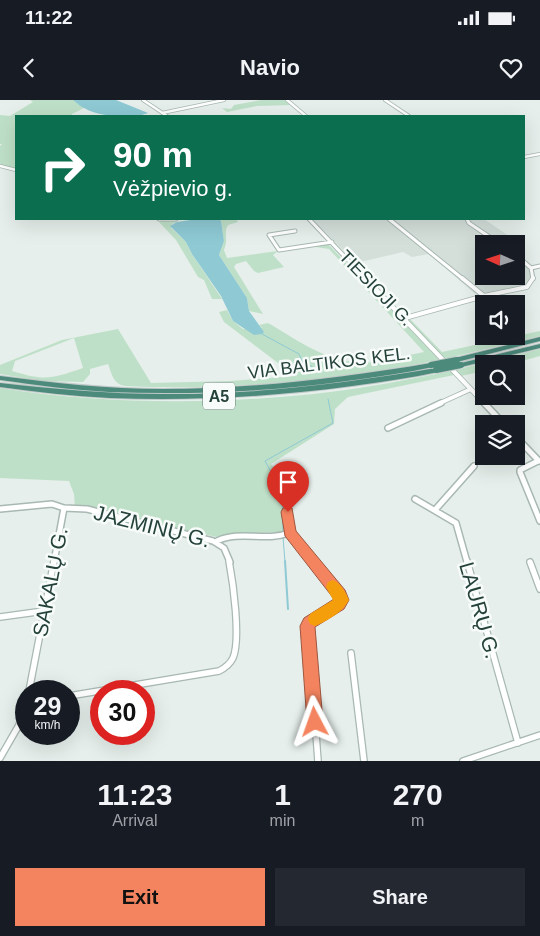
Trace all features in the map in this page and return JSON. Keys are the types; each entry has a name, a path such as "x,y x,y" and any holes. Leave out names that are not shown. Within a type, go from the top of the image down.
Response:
{"highway":[{"name":"VIA BALTIKOS KEL.","path":"459,362 540,339"},
{"name":"VIA BALTIKOS KEL.","path":"0,385 103,395 216,396 319,390 540,346"},
{"name":"VIA BALTIKOS KEL.","path":"0,378 81,388 211,390 296,386 434,368"},
{"path":"81,388 93,382"},
{"path":"113,384 123,390"}],"street":[{"path":"143,100 165,115"},
{"path":"162,113 224,100"},
{"path":"288,100 305,115"},
{"path":"385,100 408,115"},
{"path":"525,157 540,154"},
{"path":"0,166 15,170"},
{"name":"TIESIOJI G.","path":"310,220 496,415"},
{"path":"390,220 483,295"},
{"path":"468,220 487,235"},
{"path":"295,231 269,235 279,250 332,242"},
{"path":"489,295 527,287 533,279 531,268 525,263"},
{"path":"531,268 540,266"},
{"path":"405,318 475,299"},
{"path":"388,428 471,389"},
{"path":"525,446 539,461 520,470 520,472 540,521"},
{"path":"434,510 474,466"},
{"name":"LAURŲ G.","path":"415,499 456,523 518,743"},
{"name":"SAKALŲ G.","path":"0,509 52,504 64,508 31,680"},
{"name":"JAZMINŲ G.","path":"64,508 87,509 217,541 226,549 231,565 235,644 234,654 228,665 219,670 80,694"},
{"path":"288,512 289,532 342,600 309,623 308,626 318,761"},
{"path":"217,541 226,537 278,536 289,532"},
{"path":"530,562 540,589"},
{"path":"0,616 44,610"},
{"path":"351,653 364,761"},
{"path":"0,758 15,733"},
{"path":"463,761 540,735"}],"shaded area":[{"path":"313,220 485,220 507,235 475,235 475,285 525,285 525,261 533,269 535,280 528,287 504,293 506,295 476,295 429,254 412,257 403,252 356,263"}],"green space":[{"path":"30,100 73,100 84,108 72,115 15,115 15,169 0,165 0,146 2,144 0,144 0,115 10,116 33,102"},
{"path":"261,100 286,100 292,105 257,106 227,112 222,108 231,109 234,105"},
{"path":"161,220 176,220 177,222 172,224 171,228 186,242 222,299 212,299 204,280 198,277 176,240 159,222"},
{"path":"237,220 238,222 228,225 227,228 224,250 227,258 278,251 273,255 284,267 258,273 246,261 236,264 234,267 263,314 249,311 247,298 219,255 224,241 221,221"},
{"path":"328,244 440,360 322,378 204,387 125,386 115,381 108,364 90,369 90,374 83,382 42,381 0,374 0,365 62,340 118,329 151,383 230,381 295,376 224,322 219,312 227,310 233,321 243,329 262,328 259,325 268,323 308,347 341,360 361,363 388,360 424,352 329,249 309,246","holes":["74,338 83,368 63,375 48,377 12,371 15,361"]},
{"path":"410,319 442,352 475,345 502,345 444,359 409,321"},
{"path":"540,331 540,336 525,340 525,334"},
{"path":"540,349 540,356 525,360 525,355 516,355"},
{"path":"475,365 475,373 461,376 455,370"},
{"path":"431,367 432,369 333,385 279,391 199,395 79,391 0,382 116,392 193,393 320,386"},
{"path":"451,371 454,375 348,397 335,409 334,424 271,464 282,477 287,532 227,534 217,537 75,507 74,494 69,481 0,478 0,388 82,398 207,401 330,392"}],"water":[{"path":"73,100 116,100 148,113 142,115 108,115 92,112"},
{"path":"190,220 221,221 224,241 219,255 247,298 249,311 264,332 262,334 254,335 233,321 221,296 186,242 170,226 177,222"}],"waterway":[{"path":"262,334 299,354 302,361 321,372"},
{"path":"283,532 282,492 265,461 333,423 328,399"},
{"path":"283,537 285,562"},
{"path":"285,561 288,609"}],"slow traffic":[{"path":"315,619 342,600 333,587"}],"route":[{"path":"288,512 289,532 342,600 309,623 308,626 315,722"}]}
